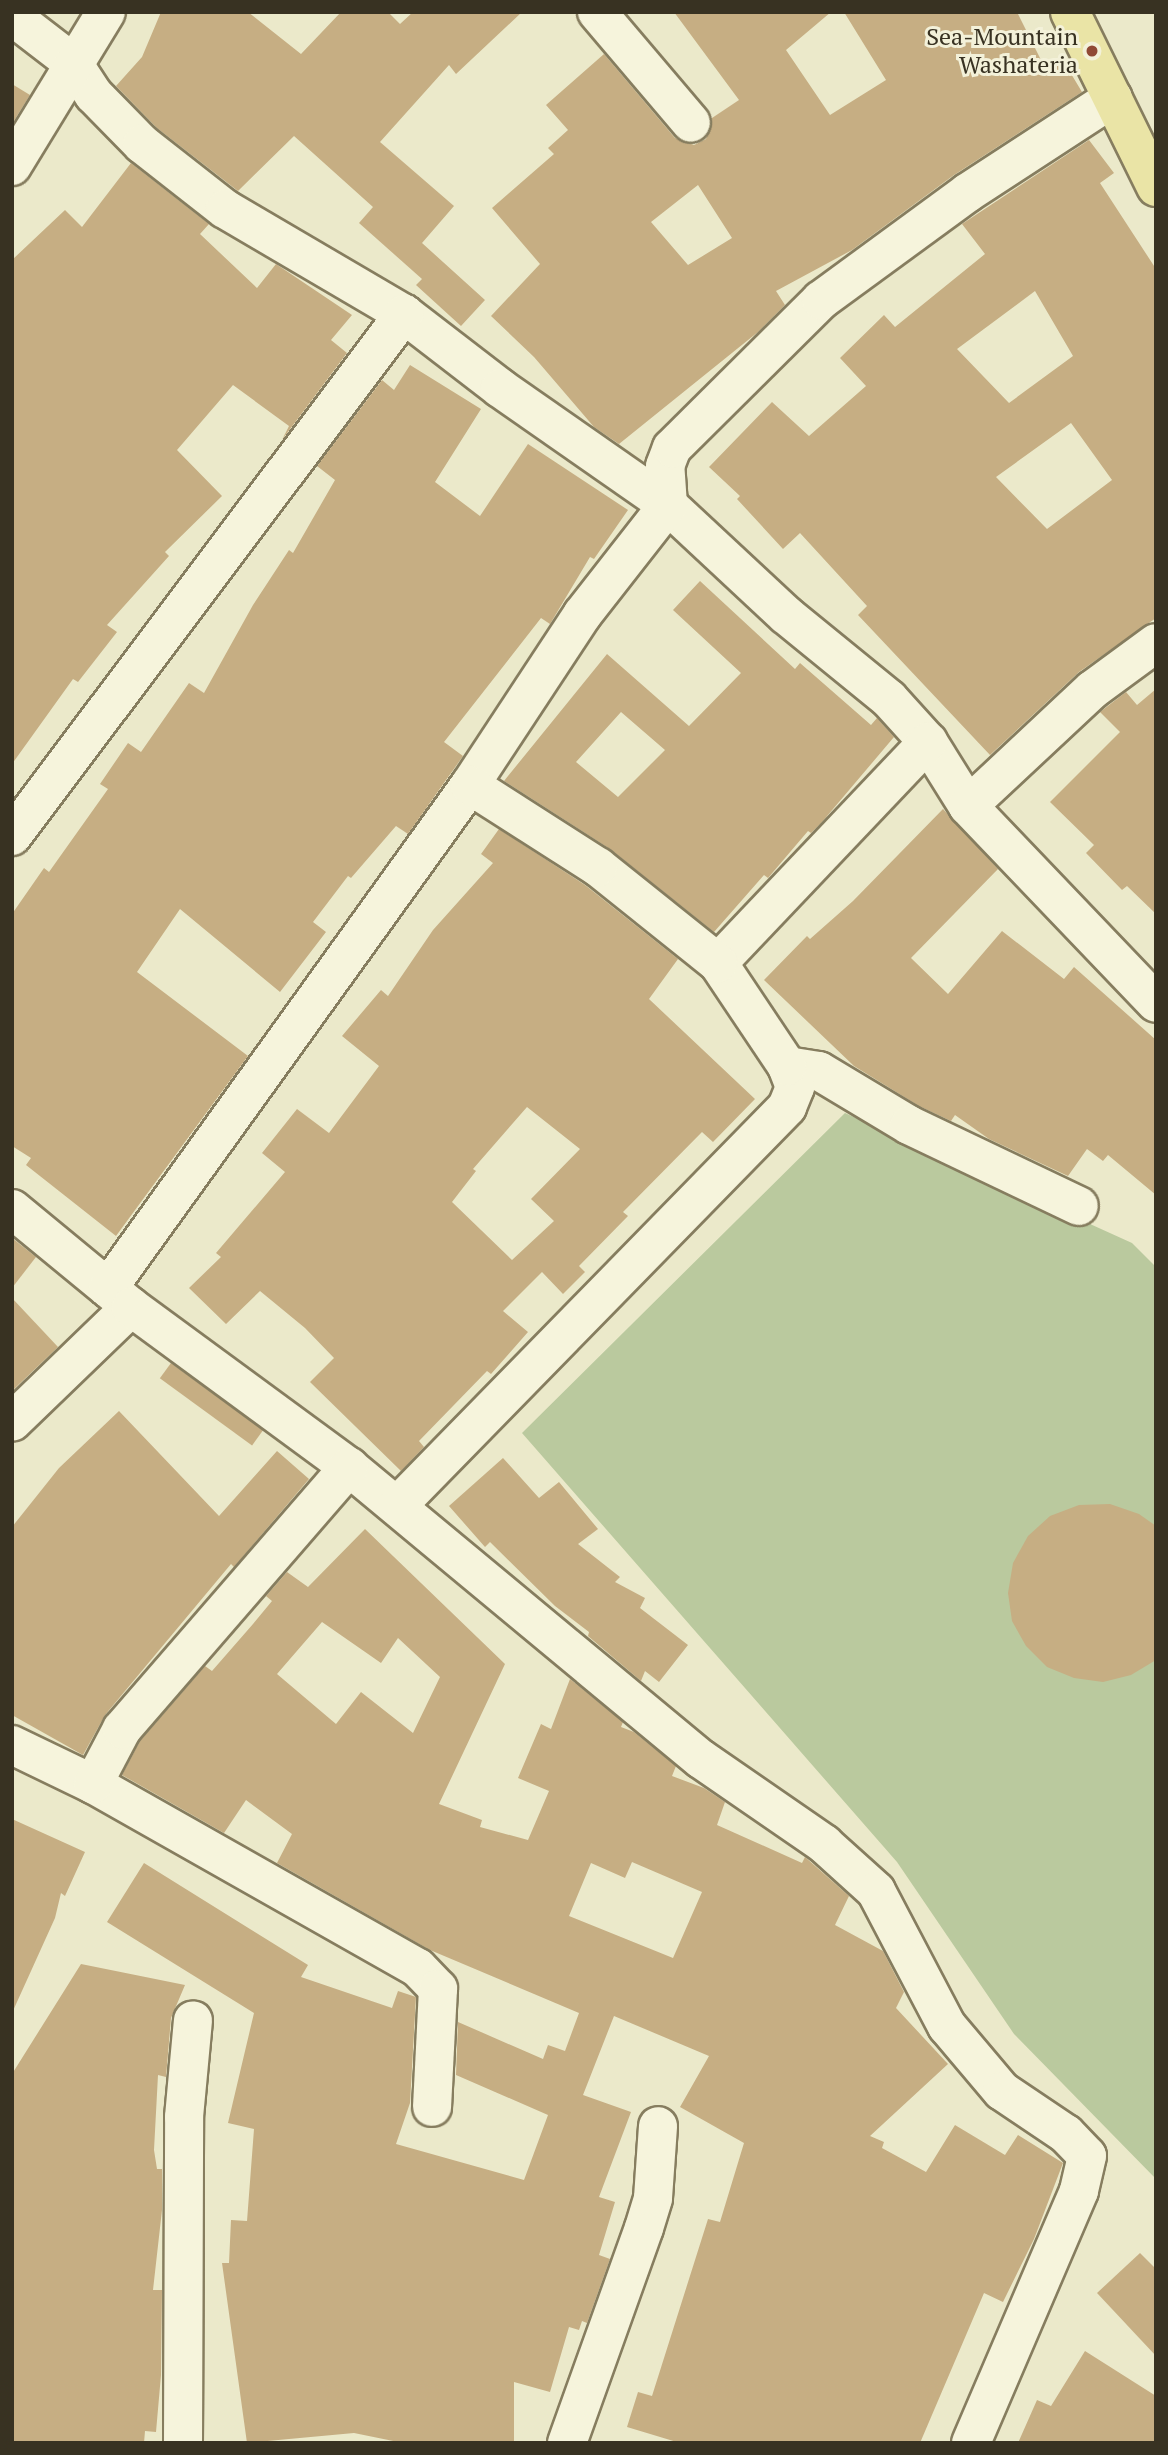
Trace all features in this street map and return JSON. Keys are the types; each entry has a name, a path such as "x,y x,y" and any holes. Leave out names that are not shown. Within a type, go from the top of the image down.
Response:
{"main road":[{"path":"1070,12 1156,187"}],"street":[{"path":"12,166 106,12"},
{"path":"597,12 691,123"},
{"path":"12,16 73,63 94,95 142,144 225,209 404,314 500,388 668,505 786,615 889,699 928,742 968,806 1156,1003"},
{"path":"12,1422 120,1297 470,785 589,605 668,505 665,466 671,448 821,300 967,193 1113,98"},
{"path":"12,836 404,314"},
{"path":"968,806 1092,690 1156,643"},
{"path":"718,963 928,742"},
{"path":"397,1506 787,1107 795,1087 787,1066 718,963 598,867 470,785"},
{"path":"787,1066 819,1071 909,1125 1079,1206"},
{"path":"12,1209 120,1297 349,1467 701,1759 824,1844 876,1891 947,2026 1002,2091 1066,2134 1087,2156 1079,2191 971,2443"},
{"path":"93,1784 122,1729 349,1467"},
{"path":"12,1745 93,1784 418,1968 438,1989 432,2107"},
{"path":"183,2443 184,2118 193,2020"},
{"path":"567,2443 653,2199 658,2126"}],"green space":[{"path":"845,1113 1132,1243 1156,1267 1156,2179 1014,2034 897,1862 522,1433"}],"building":[{"path":"161,12 248,12 301,54 341,12 388,12 400,24 413,12 522,12 456,74 449,65 380,142 454,206 422,243 485,300 461,326 416,285 422,279 359,223 373,207 294,136 238,191 157,128 116,86 142,57"},
{"path":"674,12 831,12 786,50 830,115 886,80 844,12 1017,12 1044,66 1061,57 1082,92 954,175 852,250 776,291 785,305 758,332 619,444 594,427 534,357 491,316 540,264 492,208 554,154 548,148 568,130 546,105 604,54 675,138 694,145 706,139 712,118 739,100","holes":["698,185 732,238 688,265 651,222"]},
{"path":"12,84 30,95 12,124"},
{"path":"1089,140 1114,173 1100,183 1156,269 1156,618 1079,672 990,755 858,615 867,606 800,533 783,549 737,499 740,496 709,467 772,402 809,436 866,386 840,358 884,315 895,327 985,254 962,224","holes":["1035,291 1073,356 1009,403 957,349","1071,423 1112,480 1047,529 996,477"]},
{"path":"131,163 209,224 200,234 257,288 276,264 352,315 331,340 347,353 282,440 289,426 233,385 177,450 222,496 165,552 169,556 107,625 117,632 78,682 73,679 12,764 12,260 65,210 82,227"},
{"path":"410,365 481,409 435,482 480,516 528,444 628,510 594,559 590,557 550,624 541,618 444,742 463,756 408,834 396,826 351,878 348,876 313,922 326,932 280,992 180,909 137,972 248,1056 116,1236 26,1165 31,1158 12,1146 12,914 44,868 49,872 108,789 100,784 128,743 141,752 189,683 204,693 253,605 289,550 293,553 335,480 317,466 382,380 394,390"},
{"path":"700,581 795,669 800,663 871,725 877,718 894,737 822,822 811,833 808,831 768,878 764,875 714,932 610,849 504,781 607,654 689,726 741,673 673,610","holes":["621,712 665,750 618,797 576,762"]},
{"path":"1156,689 1156,914 1127,886 1122,890 1086,853 1094,845 1050,802 1120,732 1100,712 1126,692 1137,705"},
{"path":"943,809 998,869 911,958 948,994 1002,931 1064,979 1074,967 1156,1040 1156,1195 1108,1155 1103,1161 1087,1149 1068,1176 989,1139 955,1115 951,1121 919,1106 854,1066 764,980 807,936 810,939 853,901"},
{"path":"499,829 585,885 678,959 649,999 755,1099 713,1142 702,1132 623,1212 628,1216 579,1266 585,1272 563,1294 542,1272 503,1311 528,1332 491,1374 487,1371 419,1441 424,1447 401,1471 310,1382 334,1358 305,1328 260,1291 226,1324 189,1288 221,1257 216,1253 285,1172 262,1153 297,1109 329,1133 379,1066 342,1036 381,990 388,996 433,930 493,863 481,854","holes":["527,1107 580,1149 531,1199 554,1221 512,1260 452,1202 476,1171 473,1169"]},
{"path":"12,1238 36,1257 12,1288"},
{"path":"12,1298 58,1347 12,1391"},
{"path":"171,1363 263,1430 252,1445 160,1378"},
{"path":"119,1411 219,1516 277,1451 309,1479 234,1567 231,1564 105,1715 83,1755 12,1715 12,1527 59,1468"},
{"path":"503,1458 539,1498 559,1482 598,1529 578,1544 620,1577 615,1582 645,1598 640,1608 688,1645 659,1682 645,1671 641,1681 588,1636 589,1632 555,1606 490,1542 485,1547 449,1506"},
{"path":"1110,1504 1139,1514 1156,1526 1156,1660 1131,1675 1103,1682 1074,1678 1047,1667 1026,1646 1012,1621 1008,1593 1013,1563 1028,1536 1050,1516 1079,1505"},
{"path":"365,1529 505,1664 439,1804 482,1820 480,1827 528,1840 549,1791 518,1778 541,1724 551,1729 570,1679 623,1722 621,1727 634,1732 676,1766 672,1776 704,1788 725,1802 717,1825 802,1863 805,1857 849,1896 835,1925 883,1951 904,1992 896,2008 948,2064 870,2136 884,2142 882,2148 926,2172 955,2125 1005,2155 1018,2135 1063,2163 1034,2239 1003,2302 984,2293 920,2443 680,2443 627,2427 638,2392 652,2396 708,2219 720,2222 744,2143 680,2107 709,2056 614,2016 583,2095 631,2112 599,2197 615,2202 599,2255 610,2259 587,2323 582,2321 579,2330 569,2327 550,2392 514,2382 514,2443 403,2443 354,2433 247,2443 222,2263 229,2263 231,2220 247,2221 254,2129 228,2123 254,2013 107,1922 144,1863 308,1965 301,1977 392,2008 398,1991 416,1997 410,2103 396,2144 524,2180 548,2115 456,2075 458,2022 543,2059 548,2045 565,2051 579,2013 430,1950 277,1863 292,1834 246,1800 224,1833 122,1775 140,1741 205,1666 212,1671 253,1624 272,1601 266,1596 287,1572 308,1587","holes":["322,1622 381,1663 398,1638 440,1677 413,1733 361,1692 336,1724 277,1674","632,1862 702,1892 673,1958 569,1916 591,1863 625,1878"]},
{"path":"12,1819 85,1852 65,1896 61,1893 55,1918 12,2013"},
{"path":"81,1964 185,1985 171,2018 166,2077 158,2075 154,2150 157,2169 162,2169 162,2210 153,2290 162,2290 161,2375 156,2432 145,2431 144,2443 12,2443 12,2074"},
{"path":"1140,2253 1156,2269 1156,2356 1097,2293"},
{"path":"1085,2351 1156,2396 1156,2443 1018,2443 1037,2400 1051,2406"}],"place":[{"name":"Sea-Mountain Washateria","path":"1092,51"}]}
